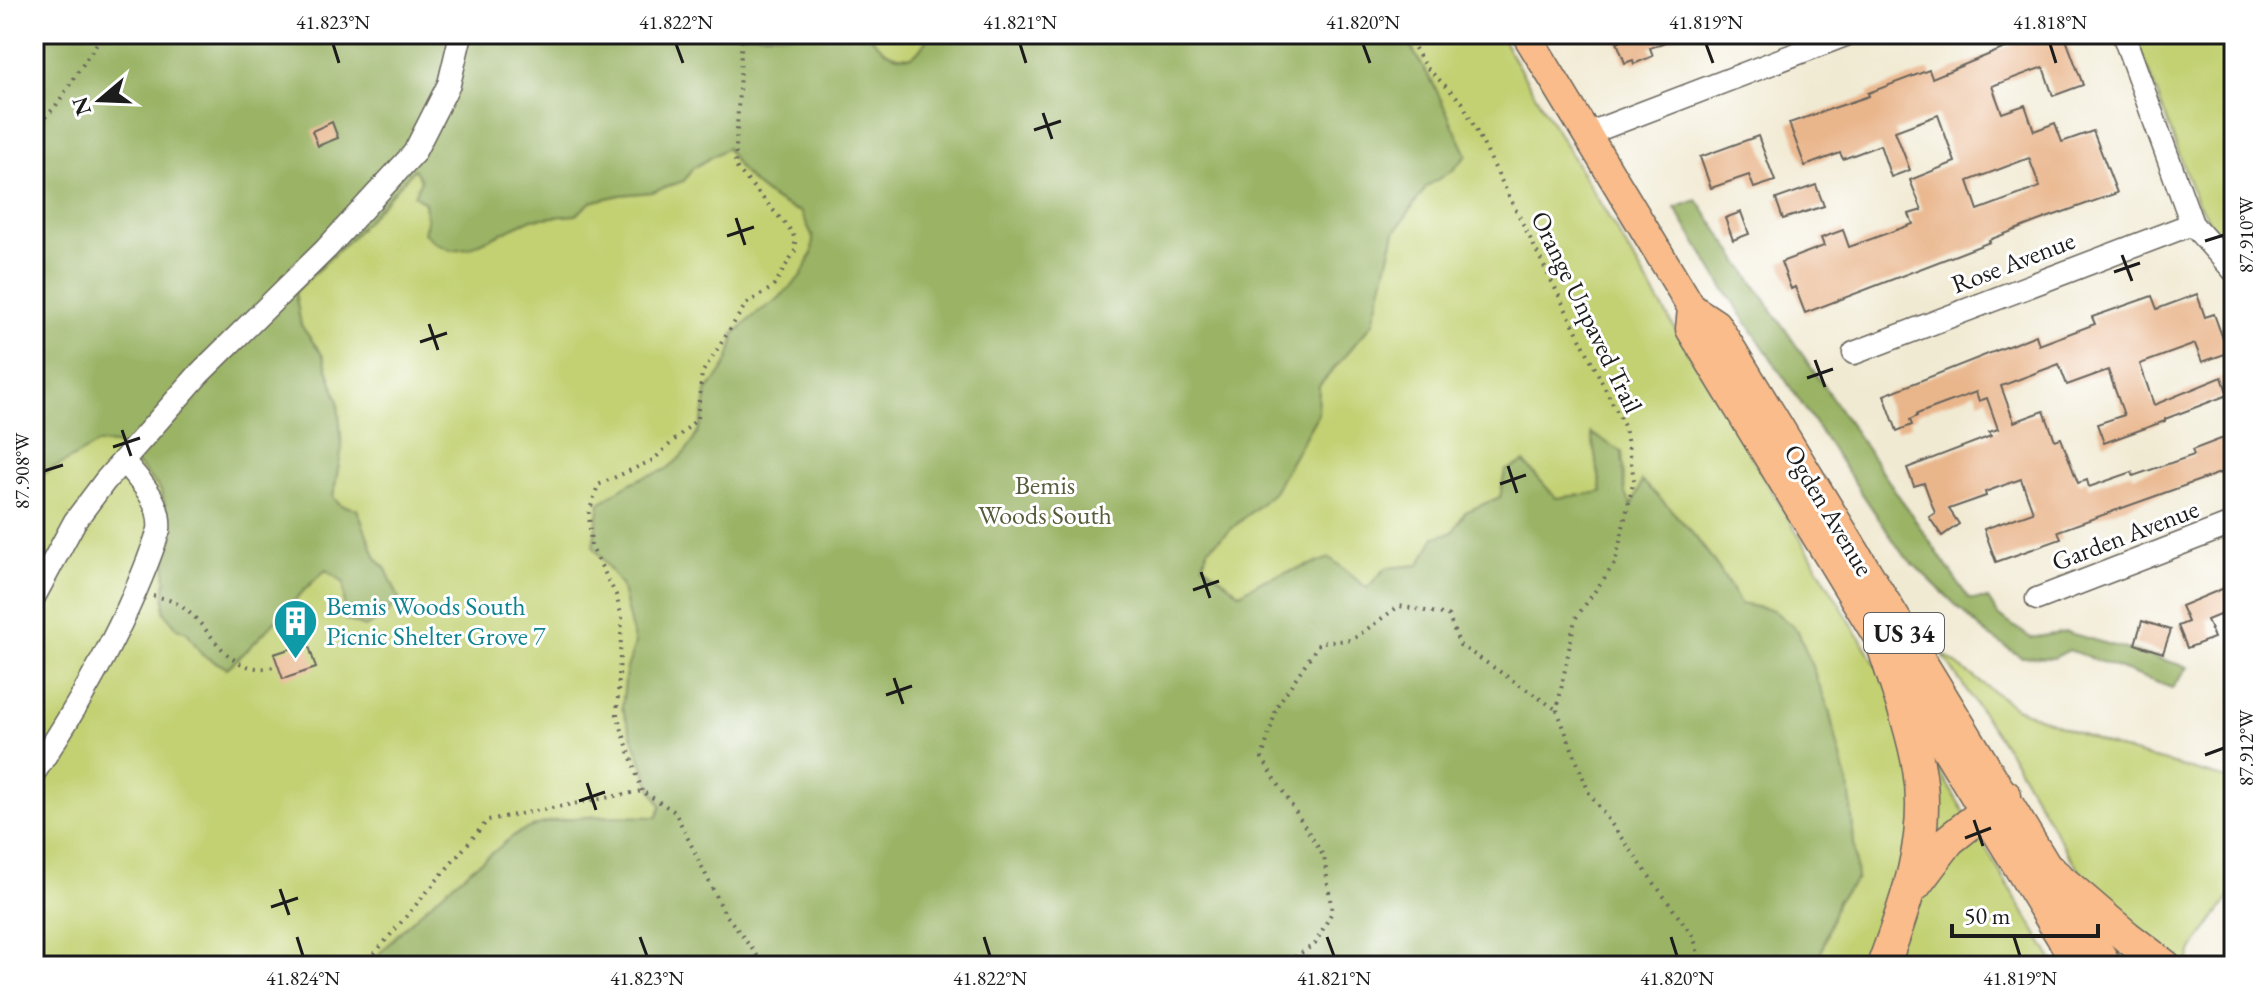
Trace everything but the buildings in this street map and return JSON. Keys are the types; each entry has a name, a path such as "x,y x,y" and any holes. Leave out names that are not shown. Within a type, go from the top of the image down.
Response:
{"highway":[{"path":"1883,645 1920,771 1921,819 1919,850 1907,897 1883,966"},
{"path":"1907,897 1947,843 1994,803"},
{"path":"2050,871 2165,966"}],"main road":[{"name":"Ogden Avenue","path":"1526,34 1692,308 1716,324 1728,343 1994,803 2078,966"},
{"name":"Ogden Avenue","path":"1692,308 1690,329 1883,645 1994,803 2050,871 2108,966"}],"street":[{"path":"34,597 75,521 123,461 199,374 326,249 414,153 449,84 461,34"},
{"path":"1587,134 1848,34"},
{"path":"2123,34 2192,224 2234,271"},
{"name":"Rose Avenue","path":"1854,353 2192,224"},
{"path":"34,773 123,622 159,530 160,519 146,489 123,461"},
{"name":"Garden Avenue","path":"2037,599 2234,523"}],"path":[{"path":"34,129 55,107 103,34"},
{"path":"742,34 735,166 793,233 796,249 773,287 746,304 702,373 697,419 653,460 598,485 589,513 591,546 616,595 622,618 617,715 642,791 675,812 724,912 765,966"},
{"name":"Orange Unpaved Trail","path":"1407,34 1425,66 1462,102 1625,428 1634,479 1615,563 1575,619 1557,710"},
{"path":"136,592 181,605 196,618 222,652 243,665 267,669 279,666"},
{"path":"1281,966 1315,944 1332,912 1324,857 1262,758 1277,706 1320,642 1352,640 1399,606 1448,615 1460,645 1557,710 1589,793 1694,938 1701,966"},
{"path":"364,966 488,820 642,791"}],"green space":[{"name":"Bemis Woods South","path":"34,34 1499,34 2056,966 34,966"},
{"name":"Bemis Woods South","path":"34,34 868,34 888,52 905,57 913,56 927,41 928,34 1403,34 1434,85 1467,155 1453,170 1427,186 1395,232 1373,323 1319,386 1318,414 1273,493 1208,549 1203,564 1240,593 1261,581 1330,558 1367,588 1386,568 1419,565 1435,537 1453,532 1465,512 1500,497 1505,471 1524,462 1556,498 1602,492 1591,433 1622,452 1625,493 1632,506 1642,481 1696,538 1740,604 1773,610 1798,631 1828,707 1850,793 1857,879 1837,901 1817,966 369,966 427,906 518,833 537,825 570,818 657,817 661,806 652,790 622,708 626,671 635,644 621,585 593,546 600,503 632,482 665,470 685,452 701,424 706,391 729,358 734,334 777,300 801,276 812,254 813,237 801,212 779,202 758,187 740,169 727,148 693,168 684,181 652,192 591,202 576,215 532,219 469,248 451,250 424,233 427,221 425,203 414,195 421,180 414,169 350,239 295,292 301,325 323,356 338,401 342,448 333,497 341,505 357,509 376,558 386,569 399,598 384,618 364,627 344,619 344,583 326,570 227,668 202,655 187,632 178,629 164,612 168,516 160,489 140,467 116,444 99,443 34,479"},
{"path":"2135,34 2234,34 2234,252 2214,229 2196,200"},
{"path":"1697,200 1969,599 1988,599 1999,616 2031,638 2066,632 2188,667 2172,688 2069,650 2054,658 2021,657 1985,633 1902,553 1723,287 1675,208"},
{"path":"1941,653 2016,708 2119,749 2234,781 2234,891 2192,950 2187,966 2145,966 2067,852 2014,760"}],"place":[{"name":"Bemis Woods South Picnic Shelter Grove 7","path":"295,660"}]}
